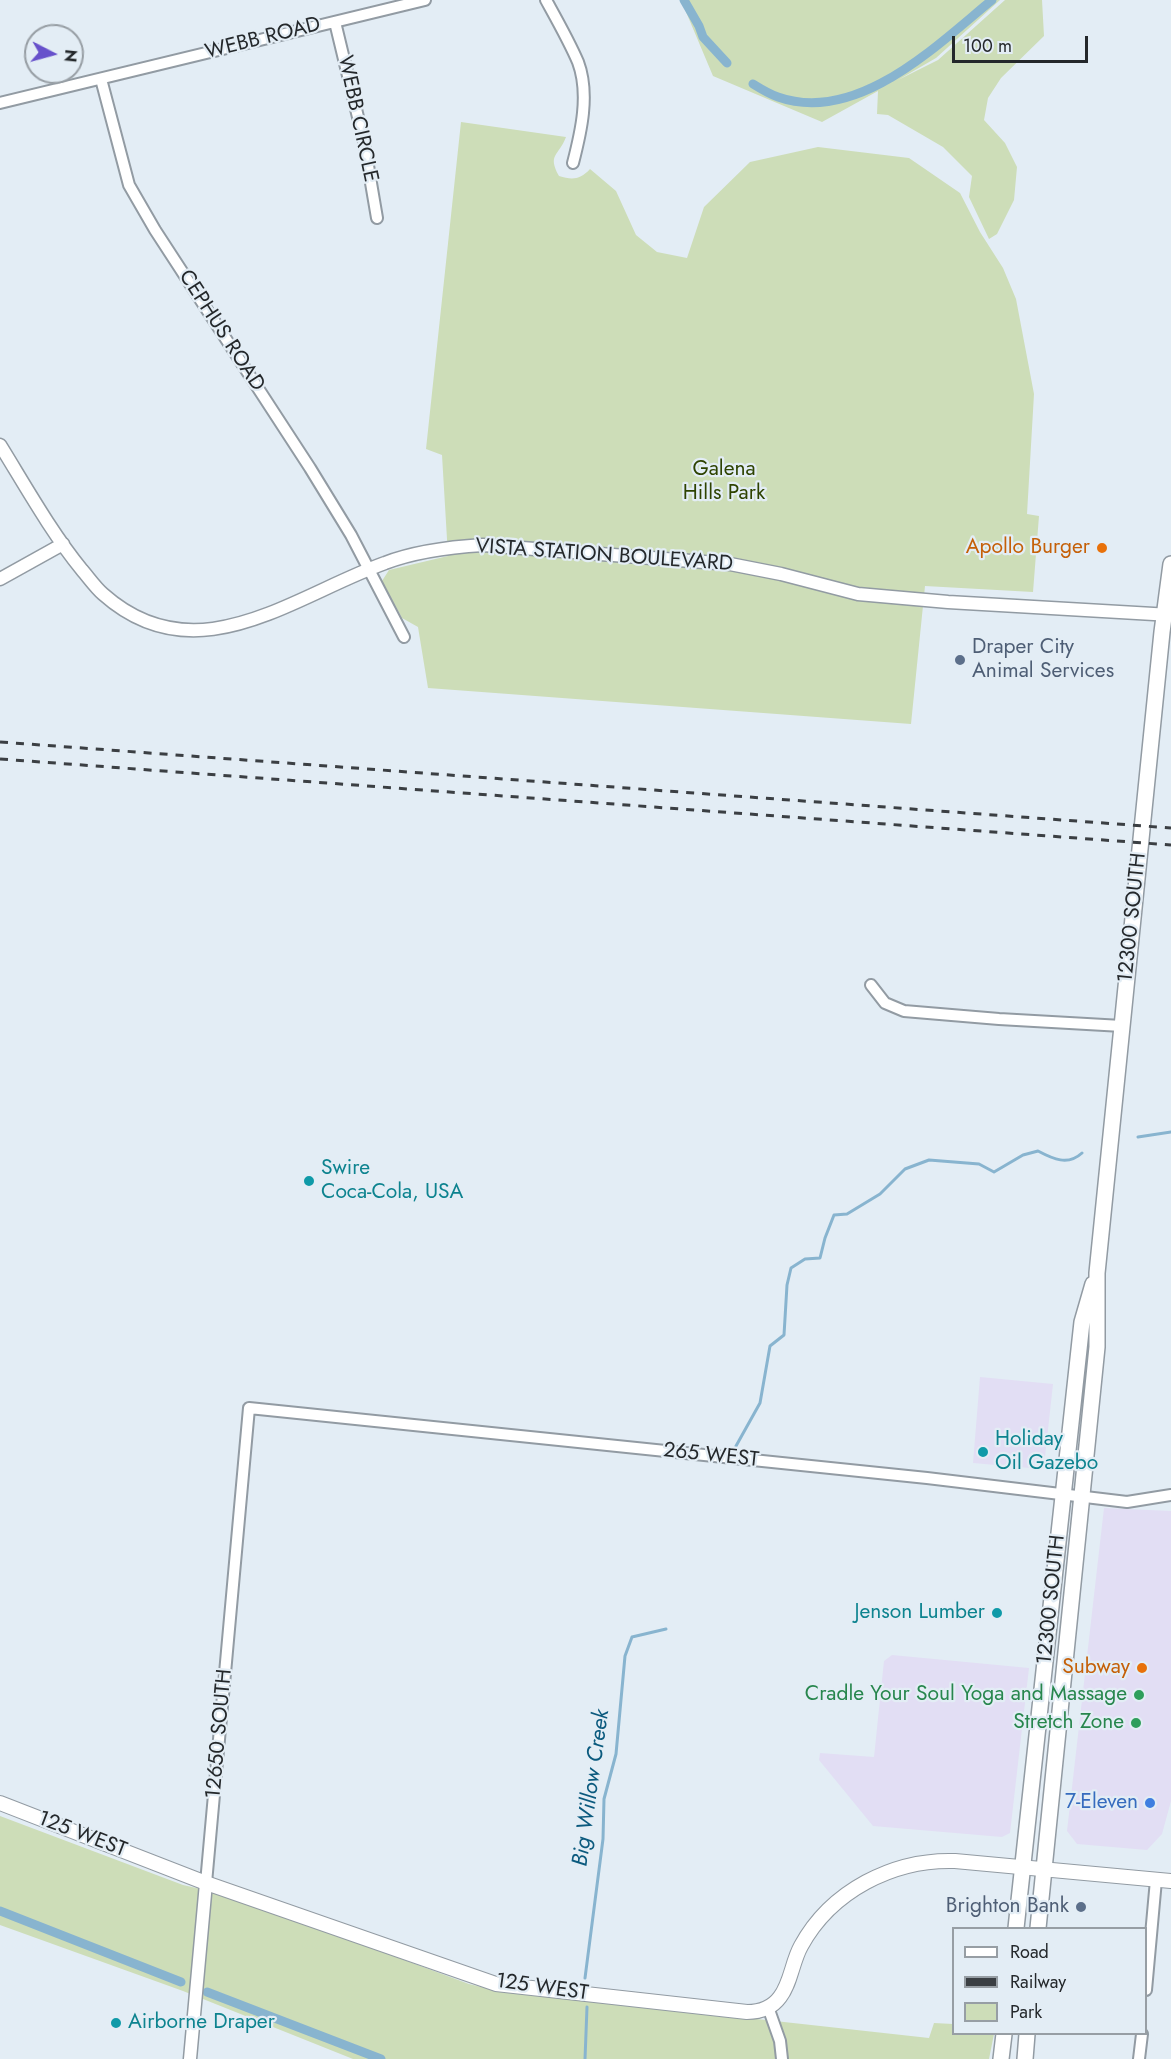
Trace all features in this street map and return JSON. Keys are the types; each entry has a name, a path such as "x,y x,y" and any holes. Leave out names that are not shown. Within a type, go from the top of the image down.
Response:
{"main road":[{"name":"12300 SOUTH","path":"1038,1927 1097,1347 1097,1273 1171,564"},
{"name":"12300 SOUTH","path":"1016,1927 1082,1322 1097,1273"},
{"name":"125 WEST","path":"0,1803 206,1883 496,1984 747,2012 768,2007"},
{"path":"768,2007 777,2001 785,1989 794,1960 813,1926 839,1900 860,1885 895,1870 935,1861 955,1861 1171,1881"},
{"path":"1001,2059 1004,2035"},
{"path":"1024,2059 1027,2035"}],"street":[{"name":"WEBB ROAD","path":"0,103 425,0"},
{"path":"546,0 578,63 583,86 580,133 573,163"},
{"name":"WEBB CIRCLE","path":"334,22 364,142 377,218"},
{"name":"CEPHUS ROAD","path":"101,79 129,185 155,230 351,535 404,637"},
{"name":"VISTA STATION BOULEVARD","path":"0,445 63,544 102,593 124,610 156,625 178,629 199,630 223,627 257,619 386,562 446,548 483,545 730,564 782,574 856,594 1167,615"},
{"path":"0,579 63,544"},
{"path":"871,985 885,1003 904,1011 1122,1026"},
{"name":"265 WEST","path":"249,1408 924,1478 1127,1502 1171,1495"},
{"name":"12650 SOUTH","path":"190,2059 249,1408"},
{"path":"1147,1979 1156,1880"},
{"path":"768,2007 780,2041 783,2059"},
{"path":"1139,2059 1142,2035"}],"shaded area":[{"path":"980,1377 1053,1384 1044,1466 1041,1469 973,1463"},
{"path":"1104,1508 1171,1511 1171,1801 1162,1834 1147,1850 1077,1844 1067,1831"},
{"path":"892,1655 1029,1668 1010,1833 1002,1837 873,1826 819,1760 820,1753 874,1757 884,1661"}],"green space":[{"path":"681,0 1000,0 936,58 898,80 938,60 1005,0 1042,0 1044,36 1001,78 988,98 984,120 1005,143 1017,167 1014,200 997,234 989,239 969,197 972,176 943,147 888,115 877,114 878,91 822,122 713,76"},
{"name":"Galena Hills Park","path":"461,122 566,137 554,159 559,176 576,178 590,169 616,191 636,235 657,252 687,258 704,207 750,162 818,147 909,158 960,193 980,232 1003,268 1016,299 1034,394 1027,514 1039,516 1033,592 925,586 911,724 428,688 418,627 402,618 382,581 389,570 448,556 442,455 426,449"},
{"path":"0,1816 183,1885 232,1896 469,1984 494,1990 929,2038 934,2023 952,2024 952,2035 994,2035 989,2059 353,2059 183,1991 0,1925"}],"waterway":[{"path":"684,0 703,37 727,63"},
{"path":"753,84 778,97 808,103 837,100 866,90 894,76 921,58 992,0"},
{"name":"Big Willow Creek","path":"1138,1137 1171,1132"},
{"name":"Big Willow Creek","path":"736,1446 760,1403 770,1346 784,1335 787,1285 791,1268 805,1259 820,1258 834,1215 847,1214 880,1194 905,1169 929,1160 979,1164 994,1172 1023,1155 1038,1151 1060,1160 1071,1159 1082,1153"},
{"name":"Big Willow Creek","path":"585,1978 603,1839 604,1799 616,1754 625,1656 632,1637 666,1629"},
{"path":"0,1911 181,1982"},
{"path":"207,1992 381,2059"},
{"name":"Big Willow Creek","path":"585,2059 587,2007"}],"railway":[{"path":"0,742 1171,828"},
{"path":"0,759 1171,845"}],"place":[{"name":"Apollo Burger","path":"1102,548"},
{"name":"Draper City Animal Services","path":"960,660"},
{"name":"Swire Coca-Cola, USA","path":"309,1181"},
{"name":"Holiday Oil Gazebo","path":"983,1452"},
{"name":"Jenson Lumber","path":"997,1613"},
{"name":"Subway","path":"1142,1668"},
{"name":"Cradle Your Soul Yoga and Massage","path":"1139,1695"},
{"name":"Stretch Zone","path":"1136,1723"},
{"name":"7-Eleven","path":"1150,1803"},
{"name":"Brighton Bank","path":"1081,1907"},
{"name":"Airborne Draper","path":"116,2023"}]}
